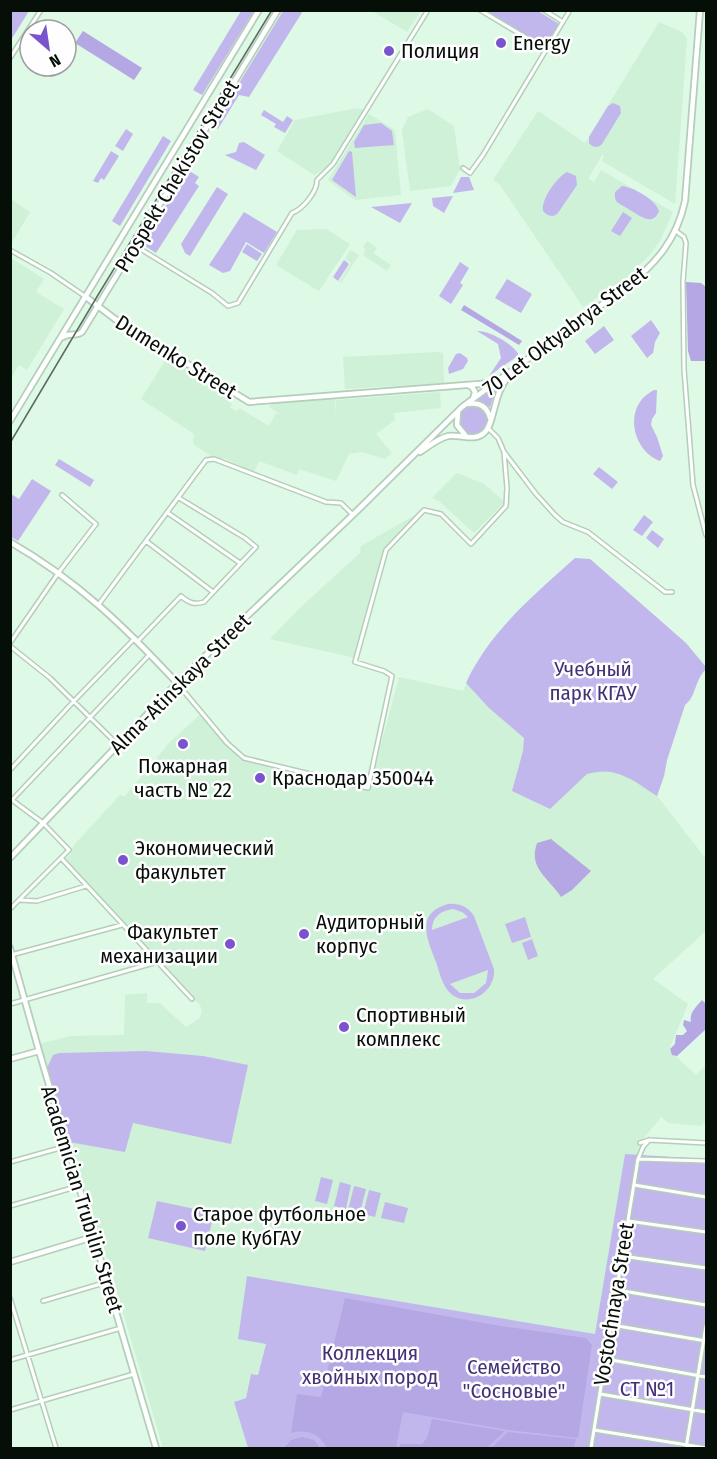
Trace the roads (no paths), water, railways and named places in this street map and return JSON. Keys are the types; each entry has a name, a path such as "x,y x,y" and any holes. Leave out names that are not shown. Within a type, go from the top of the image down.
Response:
{"main road":[{"name":"Prospekt Chekistov Street","path":"57,343 259,10"},
{"name":"Prospekt Chekistov Street","path":"57,343 67,334 81,333 278,10"},
{"name":"70 Let Oktyabrya Street","path":"468,404 495,381 521,365 648,270 659,258 676,231 682,214 687,180 700,10"},
{"name":"Dumenko Street","path":"86,297 115,319 249,402 495,381"},
{"name":"Prospekt Chekistov Street","path":"72,334 70,326 74,317"},
{"path":"10,421 57,343"},
{"path":"488,428 502,384 521,365"},
{"path":"495,381 501,380 502,384"},
{"path":"468,385 475,392 473,399"},
{"path":"468,404 478,404 484,407 489,413 490,422"},
{"name":"Alma-Atinskaya Street","path":"10,858 177,683 468,404"},
{"path":"459,411 456,419 458,427 462,434 471,437"},
{"name":"Alma-Atinskaya Street","path":"410,459 444,438 457,435 471,437 482,435 488,428"},
{"path":"10,542 59,572 99,604 177,683"},
{"name":"Academician Trubilin Street","path":"10,948 156,1449"},
{"path":"10,1059 39,1051"},
{"path":"10,1262 93,1237"}],"street":[{"path":"10,58 41,10"},
{"path":"134,245 212,293 228,306 238,303 292,213 303,207 317,186 317,180 333,164 428,10"},
{"path":"480,10 547,50"},
{"path":"544,10 563,22"},
{"path":"463,168 470,173 483,155 570,10"},
{"path":"676,231 684,237 686,243 683,282 684,369 693,485 706,535"},
{"name":"Dumenko Street","path":"10,250 51,273 86,297"},
{"path":"488,428 498,438 504,452 536,494 563,522 588,532 665,592 672,592"},
{"path":"177,683 227,743 244,758 368,788 392,676 384,671 355,662 386,549 424,510 441,514 471,544 506,506 504,452"},
{"path":"99,604 206,460 214,459 326,502 341,503 353,515"},
{"path":"62,495 96,524 59,572 10,645 50,678 118,745"},
{"path":"10,770 74,701 181,596 195,604 204,602 256,545 178,498"},
{"path":"168,513 240,564"},
{"path":"146,541 213,592"},
{"path":"10,909 69,850 43,823 11,799 150,654"},
{"path":"62,859 192,999"},
{"path":"20,900 37,901 86,886"},
{"path":"12,955 122,925"},
{"path":"10,1004 157,962"},
{"path":"640,1143 650,1140 706,1143"},
{"name":"Vostochnaya Street","path":"591,1449 633,1185 643,1147 650,1140"},
{"path":"10,1162 67,1146"},
{"path":"639,1159 706,1161"},
{"path":"633,1185 706,1197"},
{"path":"10,1206 79,1186"},
{"path":"628,1221 706,1232"},
{"path":"622,1256 706,1268"},
{"path":"43,1301 107,1282"},
{"path":"617,1290 706,1305"},
{"path":"10,1298 12,1312 28,1355 56,1449"},
{"path":"612,1325 705,1340"},
{"path":"686,1447 706,1326"},
{"path":"10,1360 121,1328"},
{"path":"606,1359 706,1377"},
{"path":"10,1410 134,1374"},
{"path":"600,1394 706,1413"},
{"path":"594,1430 686,1447 706,1448"}],"tram line":[{"path":"10,443 272,10"}],"place":[{"name":"Energy","path":"501,43"},
{"name":"Полиция","path":"389,51"},
{"name":"Пожарная часть № 22","path":"183,744"},
{"name":"Краснодар 350044","path":"260,778"},
{"name":"Экономический факультет","path":"123,860"},
{"name":"Аудиторный корпус","path":"304,934"},
{"name":"Факультет механизации","path":"230,944"},
{"name":"Спортивный комплекс","path":"344,1027"},
{"name":"Старое футбольное поле КубГАУ","path":"181,1226"}],"park label":[{"name":"Учебный парк КГАУ","path":"593,681"},
{"name":"Коллекция хвойных пород","path":"370,1365"},
{"name":"Семейство \"Сосновые\"","path":"514,1379"},
{"name":"СТ №1","path":"647,1389"}]}
